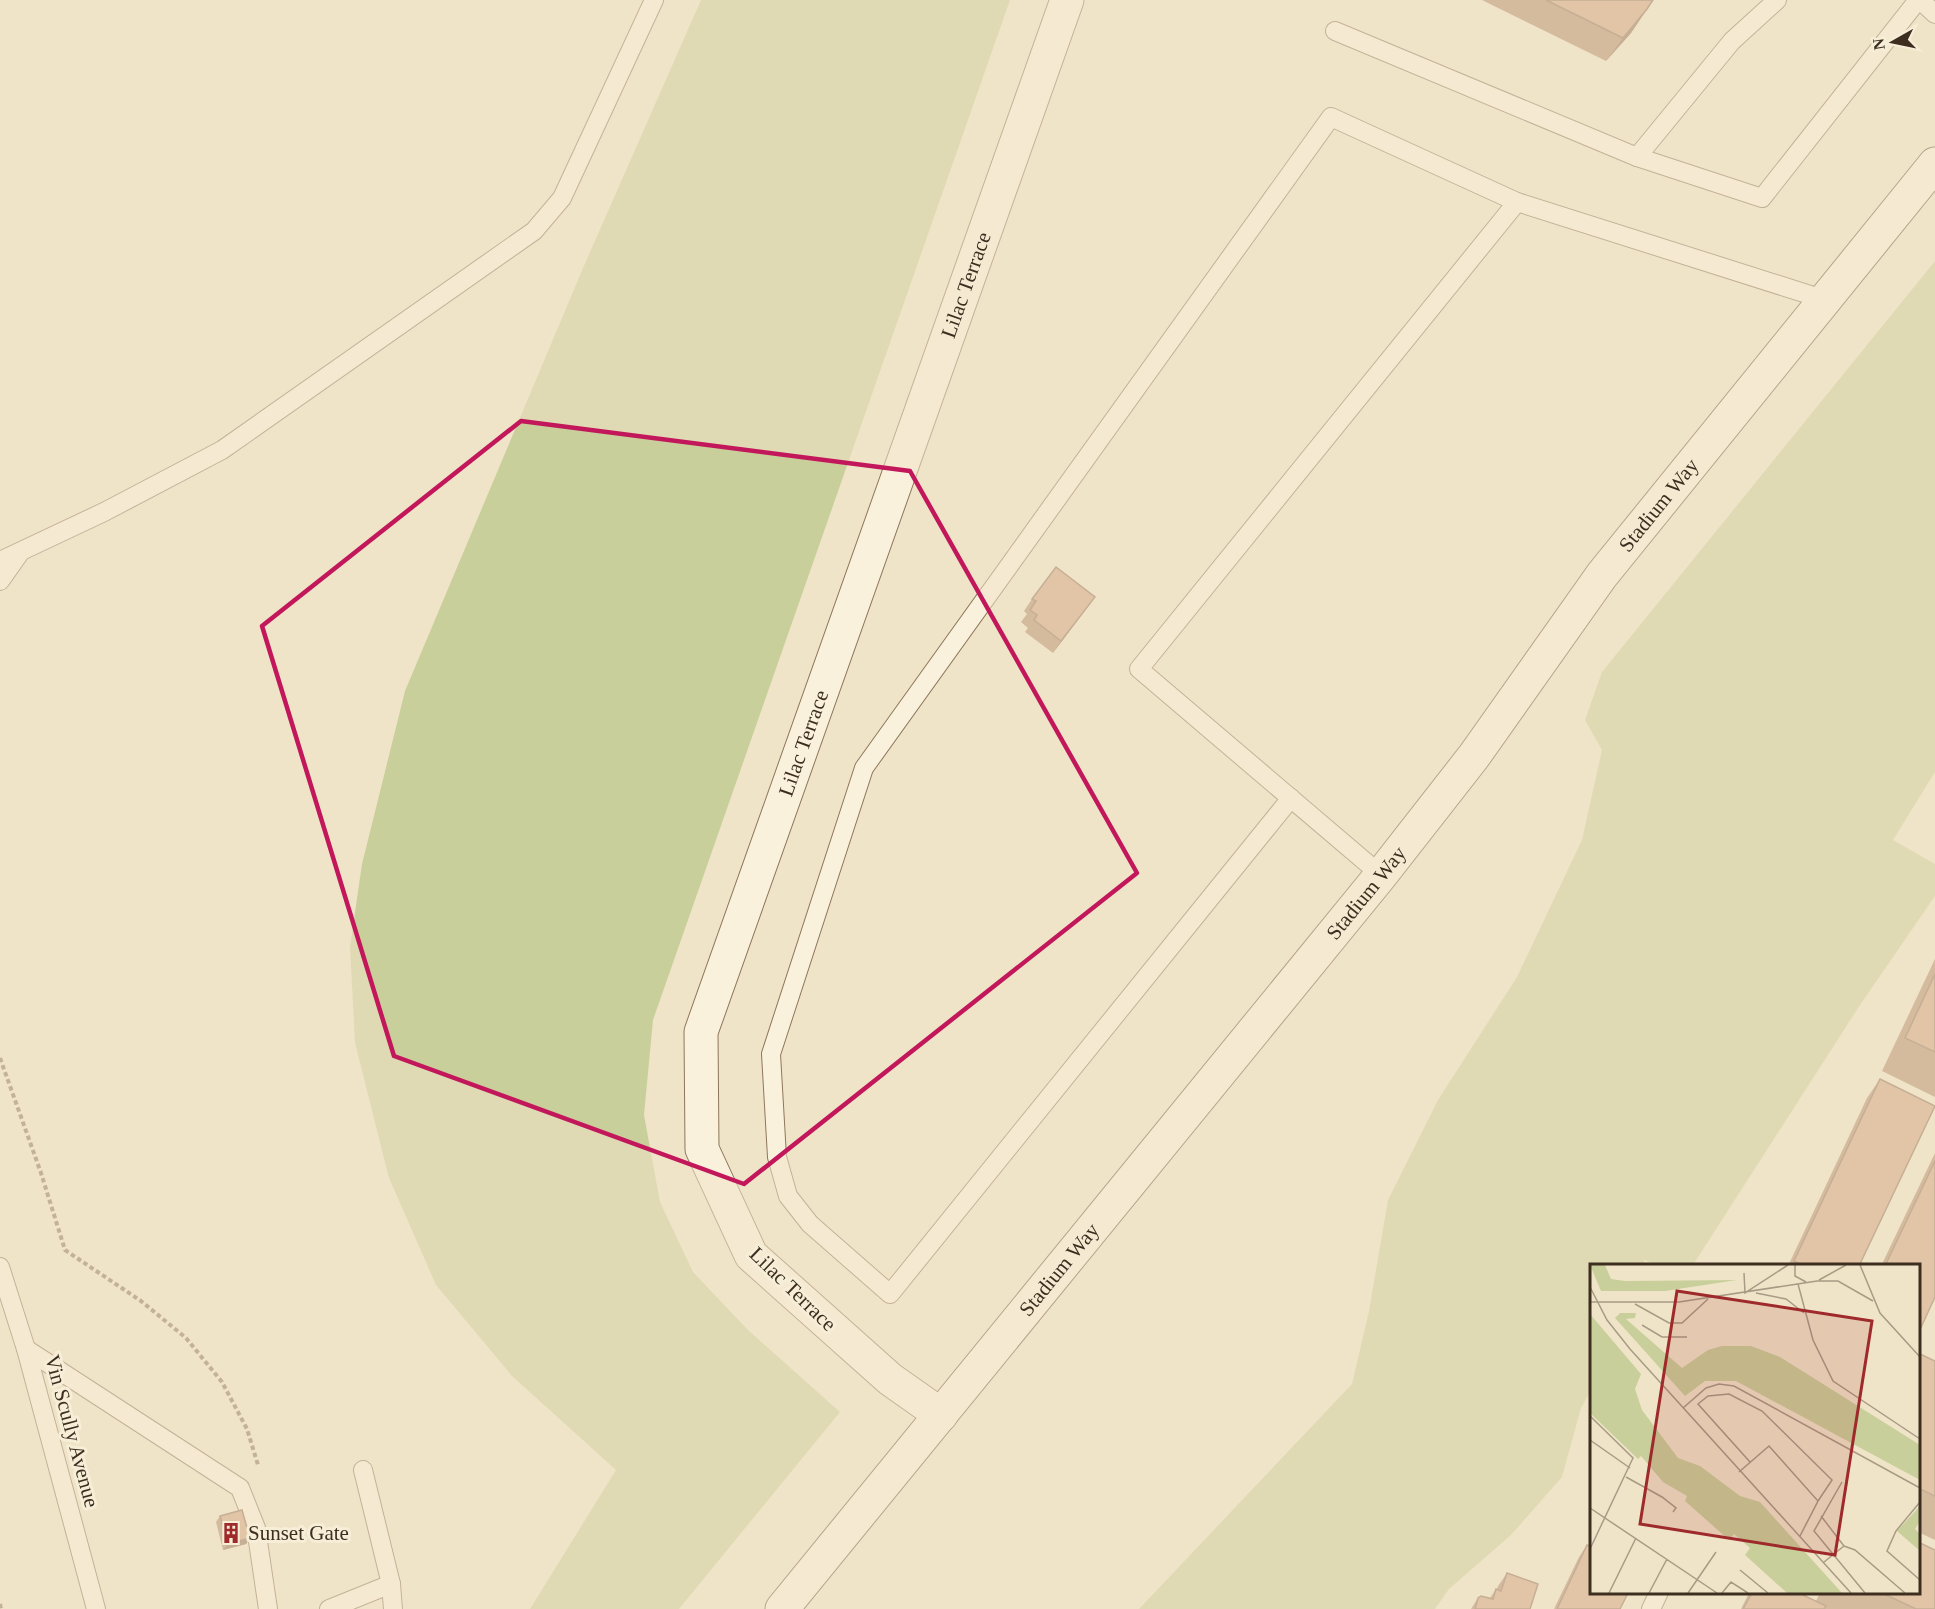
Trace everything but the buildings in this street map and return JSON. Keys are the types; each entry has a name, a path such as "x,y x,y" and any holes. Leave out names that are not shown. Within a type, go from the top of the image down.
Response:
{"street":[{"name":"Lilac Terrace","path":"941,1415 890,1379 751,1255 702,1149 701,1032 1067,0"},
{"name":"Stadium Way","path":"782,1609 1381,875 1474,756 1602,575 1935,164"}],"lane":[{"path":"0,561 104,512 222,450 534,231 562,198 654,0"},
{"path":"1637,157 1732,41 1778,0"},
{"path":"1335,31 1637,157 1762,198 1919,0 1935,14"},
{"path":"1291,798 890,1294 810,1224 788,1196 777,1157 771,1054 864,768 1331,117 1517,202 1826,300"},
{"path":"1381,875 1139,669 1517,202"},
{"path":"0,581 19,554"},
{"name":"Vin Scully Avenue","path":"0,1267 26,1349 96,1609"},
{"path":"26,1349 240,1488 256,1528 268,1609"},
{"path":"363,1470 391,1584 393,1609"},
{"path":"330,1609 391,1584"},
{"path":"1651,1609 1658,1594"}],"path":[{"path":"0,1058 41,1173 65,1250 141,1301 186,1338 222,1382 247,1429 259,1468"},
{"path":"0,1604 1,1609"}],"highlighted area":[{"path":"521,421 910,471 1137,873 744,1184 394,1056 262,626"}],"green space":[{"path":"701,0 1010,0 653,1020 644,1115 660,1202 693,1272 748,1330 840,1412 679,1609 530,1609 616,1470 512,1376 436,1285 389,1178 355,1043 350,947 362,864 405,691 583,268"},
{"path":"1935,261 1935,772 1893,840 1935,864 1935,896 1860,1005 1694,1264 1654,1264 1644,1260 1644,1264 1590,1264 1590,1392 1581,1408 1562,1477 1511,1535 1449,1589 1435,1609 1139,1609 1352,1384 1369,1311 1388,1200 1438,1100 1517,977 1582,840 1602,750 1585,720 1602,672"}],"place":[{"name":"Sunset Gate","path":"231,1533"}]}
